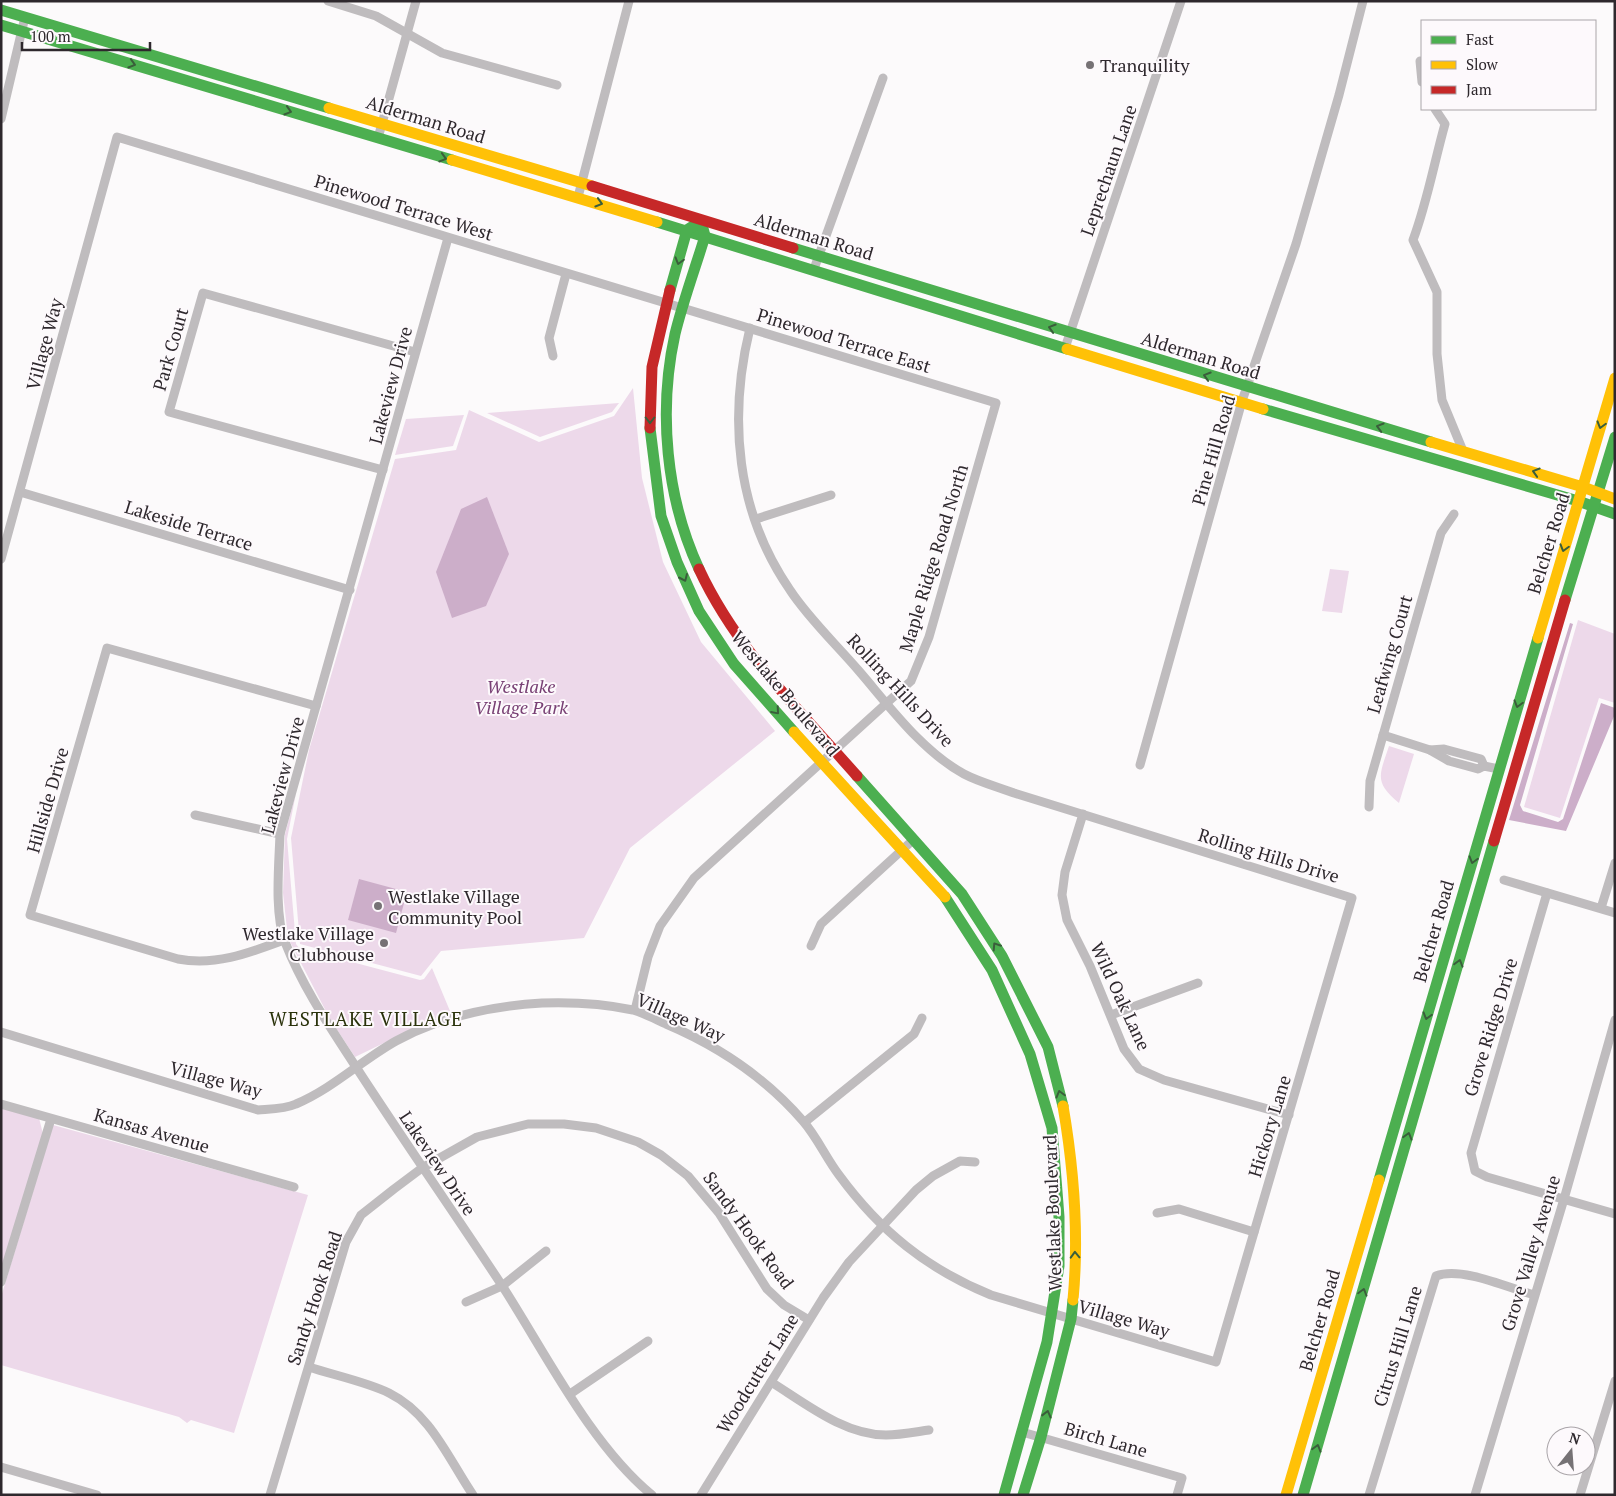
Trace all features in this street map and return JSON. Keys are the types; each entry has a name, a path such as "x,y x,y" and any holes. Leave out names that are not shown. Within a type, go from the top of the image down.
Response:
{"main road":[{"name":"Alderman Road","path":"1,10 582,183 1070,334 1583,487 1597,494 1615,499"},
{"name":"Alderman Road","path":"1,26 578,197 1065,348 1578,501 1615,514"},
{"path":"687,230 701,221 705,236"},
{"name":"Westlake Boulevard","path":"687,230 666,303 652,367 650,398 650,437 661,516 677,562 699,611 734,664 821,763 949,902 992,970 1030,1054 1052,1128 1059,1218 1060,1266 1052,1314 1004,1495"},
{"name":"Westlake Boulevard","path":"705,236 675,335 669,373 666,434 679,516 693,556 713,599 750,655 962,894 1002,956 1048,1047 1062,1101 1072,1158 1076,1268 1071,1319 1041,1437 1023,1495"},
{"name":"Belcher Road","path":"1286,1495 1615,378"},
{"name":"Belcher Road","path":"1303,1495 1592,507 1615,437"},
{"path":"1499,769 1515,774"}],"street":[{"path":"328,1 376,16 442,52 557,85"},
{"path":"378,138 416,1"},
{"path":"578,197 630,1"},
{"name":"Leprechaun Lane","path":"1065,348 1181,1"},
{"name":"Pine Hill Road","path":"1140,765 1242,401 1296,244 1339,95 1363,1"},
{"path":"1,119 25,17"},
{"path":"1420,61 1421,72"},
{"path":"814,269 883,78"},
{"path":"1436,110 1445,124 1430,179 1426,206 1413,240 1437,292 1437,354 1442,400 1464,451"},
{"name":"Pinewood Terrace West","path":"117,137 683,308"},
{"name":"Village Way","path":"1,559 117,137"},
{"name":"Lakeview Drive","path":"448,238 280,834 279,893 284,940 310,996 422,1168 502,1286 570,1394 616,1460 652,1495"},
{"path":"552,356 549,338 566,274"},
{"name":"Park Court","path":"383,470 169,412 203,293 415,352"},
{"name":"Pinewood Terrace East","path":"683,308 996,403"},
{"name":"Rolling Hills Drive","path":"750,328 742,360 738,394 738,434 746,487 756,519 774,562 790,591 888,704 932,751 965,774 1014,793 1352,898"},
{"name":"Maple Ridge Road North","path":"634,1010 648,957 660,926 677,899 694,878 726,847 888,704 911,681 929,637 996,403"},
{"name":"Lakeside Terrace","path":"20,492 350,590"},
{"path":"756,519 831,495"},
{"name":"Leafwing Court","path":"1369,808 1370,781 1441,533 1454,514"},
{"name":"Hillside Drive","path":"284,940 232,957 198,962 178,959 30,915 107,648 316,706"},
{"path":"1383,735 1430,750 1435,755 1449,761 1478,769 1484,766 1499,769"},
{"path":"1430,750 1438,748 1481,759 1484,766"},
{"path":"1449,761 1452,751"},
{"name":"Wild Oak Lane","path":"1083,814 1065,872 1062,895 1067,920 1111,1015 1124,1049 1139,1068 1164,1080 1289,1115"},
{"path":"195,815 280,834"},
{"path":"811,946 821,924 913,840"},
{"path":"1601,908 1615,863"},
{"path":"1504,880 1615,913"},
{"name":"Grove Ridge Drive","path":"1547,893 1471,1153 1471,1162 1475,1171 1486,1177 1564,1199"},
{"name":"Hickory Lane","path":"1216,1362 1352,898"},
{"path":"1111,1015 1198,983"},
{"name":"Village Way","path":"1,1032 258,1110 295,1105 396,1041 473,1012 542,1003 571,1003 634,1010 708,1043 734,1059 758,1078 804,1122 858,1201 883,1227 910,1250 966,1285 1052,1314 1216,1362"},
{"path":"804,1122 914,1034 922,1018"},
{"name":"Grove Valley Avenue","path":"1475,1495 1564,1199 1615,1020"},
{"name":"Kansas Avenue","path":"1,1104 294,1187"},
{"path":"1,1282 51,1119"},
{"name":"Sandy Hook Road","path":"270,1495 349,1235 361,1216 422,1168 477,1137 528,1124 564,1124 596,1128 638,1142 661,1155 694,1182 719,1213 767,1289 784,1305 809,1320"},
{"name":"Woodcutter Lane","path":"702,1495 809,1320 849,1262 916,1190 932,1176 960,1161 975,1162"},
{"path":"1564,1199 1615,1214"},
{"path":"1158,1213 1179,1209 1254,1232"},
{"path":"466,1302 502,1286 546,1251"},
{"name":"Citrus Hill Lane","path":"1369,1495 1436,1276 1444,1273 1465,1275 1534,1295"},
{"path":"570,1394 648,1341"},
{"path":"309,1367 389,1393 416,1411 437,1437 469,1493"},
{"path":"1580,1495 1615,1381"},
{"path":"771,1382 834,1420 860,1431 885,1435 929,1430"},
{"name":"Birch Lane","path":"1022,1432 1182,1478 1177,1495"},
{"path":"1,1467 97,1495"}],"green space":[{"name":"Westlake Village Park","path":"633,388 642,478 663,562 701,642 775,731 630,848 584,938 441,951 421,976 300,944 291,838 309,750 395,459 456,450 469,410 539,442 614,416"},
{"path":"619,403 612,412 540,437 487,413"},
{"path":"464,415 453,446 395,455 406,419"},
{"path":"1330,569 1349,571 1342,613 1322,611"},
{"path":"1578,620 1615,634 1615,703 1599,698 1560,818 1524,807"},
{"path":"1389,746 1414,754 1399,803 1385,789 1382,783 1381,771"},
{"path":"296,793 287,839 296,944 299,948 420,980 424,979 432,968 450,1011 355,1057 330,1019 288,938 283,893 285,834"},
{"path":"1,1107 39,1118 43,1134 1,1272"},
{"path":"53,1125 308,1195 234,1433 191,1420 187,1423 179,1417 1,1365 1,1297"}],"shaded area":[{"path":"487,497 509,554 486,606 452,618 436,572 461,509"},
{"path":"1570,623 1573,624 1520,805 1523,811 1558,822 1563,819 1601,703 1615,708 1615,714 1566,831 1509,820"},
{"name":"Westlake Village Community Pool","path":"359,879 407,892 396,933 348,920"}],"traffic: fast":[{"path":"1,10 329,108"},
{"path":"1,25 452,160"},
{"path":"670,290 687,230 701,221 705,236 675,334 670,363 666,423 672,484 688,542 699,569"},
{"path":"657,222 1067,349"},
{"path":"793,248 1431,442"},
{"path":"1263,409 1578,501 1615,514"},
{"path":"650,428 661,516 677,562 699,611 734,664 794,732"},
{"path":"1565,600 1615,437"},
{"path":"1379,1180 1538,638"},
{"path":"857,776 962,894 1002,956 1048,1047 1063,1106"},
{"path":"1303,1495 1494,841"},
{"path":"945,897 992,970 1030,1054 1052,1128 1059,1217 1059,1266 1047,1342 1004,1495"},
{"path":"1023,1495 1041,1437 1071,1319 1073,1300"}],"traffic: slow":[{"path":"329,108 592,186"},
{"path":"452,160 657,222"},
{"path":"1067,349 1263,409"},
{"path":"1538,638 1615,378"},
{"path":"1431,442 1583,487 1615,499"},
{"path":"794,732 945,897"},
{"path":"1063,1106 1070,1154 1074,1203 1076,1252 1073,1300"},
{"path":"1286,1495 1379,1180"}],"traffic: jam":[{"path":"592,186 793,248"},
{"path":"650,428 652,367 670,290"},
{"path":"699,569 714,598 750,653 857,776"},
{"path":"1494,841 1565,600"}],"place":[{"name":"Tranquility","path":"1090,65"},
{"name":"Westlake Village Community Pool","path":"378,906"},
{"name":"Westlake Village Clubhouse","path":"384,943"}],"district":[{"name":"WESTLAKE VILLAGE","path":"366,1018"}]}
